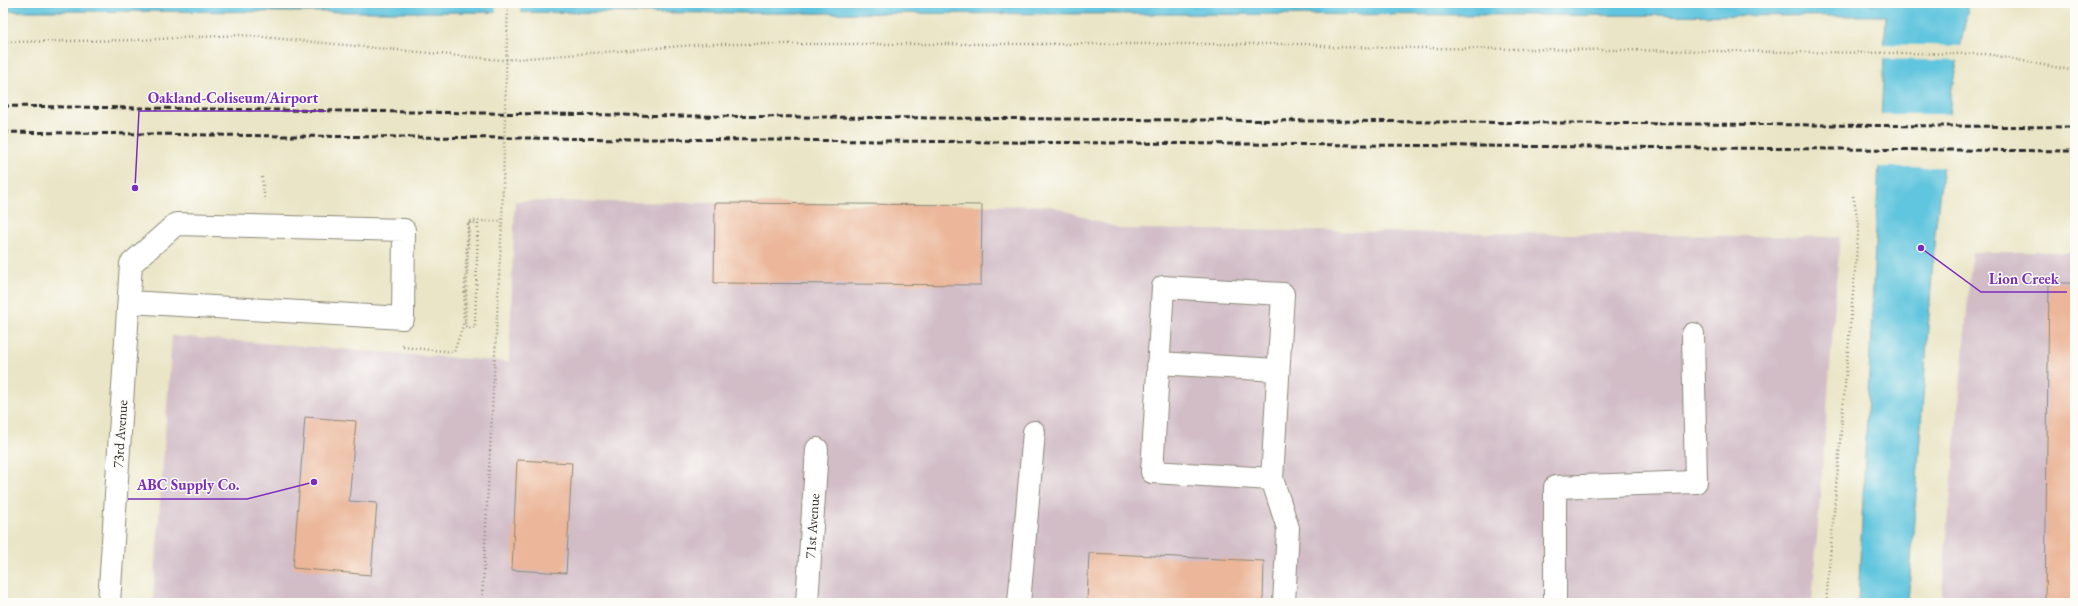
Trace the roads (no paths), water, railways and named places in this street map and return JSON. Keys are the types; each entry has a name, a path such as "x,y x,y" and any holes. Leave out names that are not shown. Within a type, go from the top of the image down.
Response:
{"street":[{"name":"73rd Avenue","path":"108,603 131,264 176,224 404,230 403,318 129,302"},
{"path":"1272,479 1152,472 1163,287 1283,294 1272,479 1288,528 1284,603"},
{"path":"1555,603 1555,487 1696,482 1693,334"},
{"path":"1158,363 1278,370"},
{"path":"1019,603 1034,432"},
{"name":"71st Avenue","path":"808,597 818,449"}],"water":[{"path":"3,3 1969,3 1952,88 1935,233 1908,603 1858,603 1886,16 3,11"}],"railway":[{"path":"3,106 686,116 2075,127"},
{"path":"3,132 286,136 2075,151"}],"place":[{"name":"Oakland-Coliseum/Airport","path":"135,188"},
{"name":"Lion Creek","path":"1921,248"},
{"name":"ABC Supply Co.","path":"314,482"}]}
